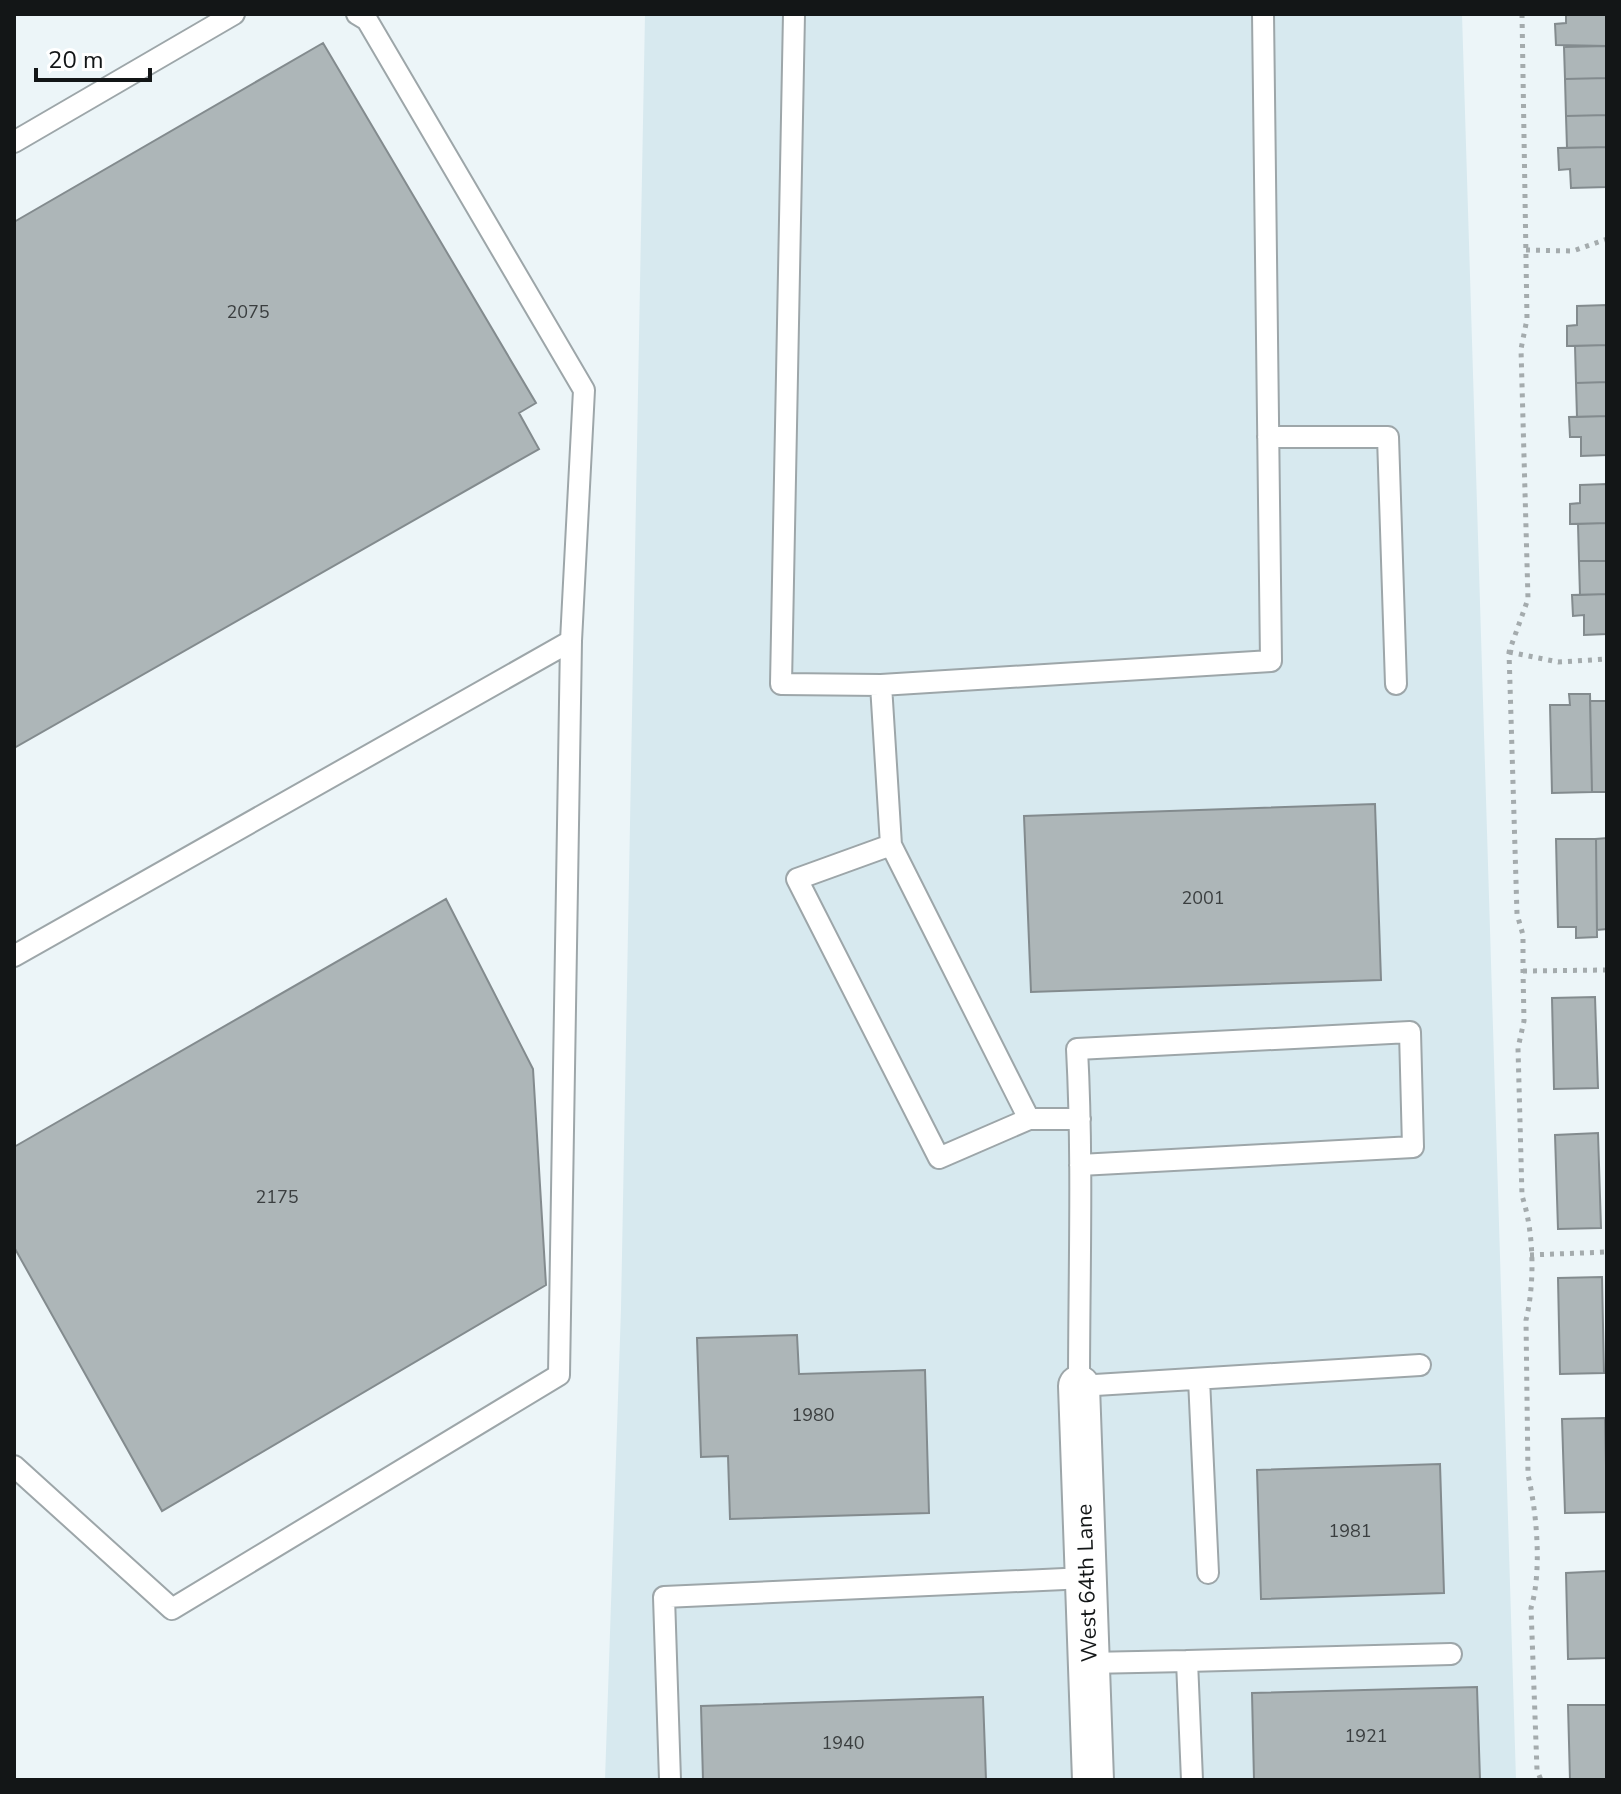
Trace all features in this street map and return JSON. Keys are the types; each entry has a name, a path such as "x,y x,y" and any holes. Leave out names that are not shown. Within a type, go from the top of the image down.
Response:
{"street":[{"name":"West 64th Lane","path":"1079,1386 1093,1780"}],"lane":[{"path":"14,142 234,14"},
{"path":"14,1466 172,1609 559,1375 571,641 584,390 367,20 357,14"},
{"path":"794,14 781,684 881,685 1271,661 1263,14"},
{"path":"1268,437 1388,437 1396,684"},
{"path":"14,956 571,641"},
{"path":"881,685 891,845 1029,1119"},
{"path":"891,845 797,879 939,1158 1029,1119 1080,1119"},
{"path":"1080,1165 1413,1147 1410,1032 1077,1049 1080,1119 1079,1386 1420,1365"},
{"path":"1199,1379 1208,1573"},
{"path":"670,1780 664,1597 1086,1578"},
{"path":"1088,1663 1451,1654"},
{"path":"1187,1661 1192,1780"}],"path":[{"path":"1522,14 1527,319 1521,349 1528,599 1509,652 1517,914 1523,935 1524,1021 1518,1048 1518,1078 1522,1196 1529,1217 1532,1297 1526,1320 1528,1475 1534,1500 1537,1590 1531,1608 1537,1770 1541,1780"},
{"path":"1526,250 1573,251 1607,239"},
{"path":"1509,652 1558,662 1607,659"},
{"path":"1523,971 1607,970"},
{"path":"1530,1255 1607,1252"}],"shaded area":[{"path":"645,14 1462,14 1516,1780 605,1780 621,1309"}],"building":[{"path":"1566,14 1607,14 1607,46 1556,45 1555,24 1566,23"},
{"path":"323,43 536,403 519,413 539,449 14,748 14,222"},
{"path":"1607,46 1607,78 1565,79 1564,47"},
{"path":"1607,78 1607,115 1566,116 1565,79"},
{"path":"1607,115 1607,147 1567,148 1566,116"},
{"path":"1607,147 1607,187 1571,188 1570,169 1559,170 1558,148"},
{"path":"1607,305 1607,345 1567,346 1567,326 1577,325 1577,306"},
{"path":"1607,345 1607,382 1576,383 1575,346"},
{"path":"1607,382 1607,416 1577,417 1576,383"},
{"path":"1607,416 1607,455 1581,456 1581,437 1570,437 1569,417"},
{"path":"1607,484 1607,523 1570,524 1570,504 1580,503 1580,485"},
{"path":"1607,523 1607,561 1579,561 1578,524"},
{"path":"1579,561 1607,561 1607,594 1580,595"},
{"path":"1607,594 1607,634 1584,635 1584,615 1573,616 1572,595"},
{"path":"1569,694 1590,694 1592,792 1552,793 1550,705 1570,705"},
{"path":"1590,701 1607,701 1607,792 1592,792"},
{"path":"1375,804 1381,980 1031,992 1024,816"},
{"path":"1607,838 1607,929 1597,930 1596,839"},
{"path":"1556,839 1596,839 1597,937 1576,938 1576,927 1558,927"},
{"path":"446,899 533,1069 546,1285 162,1511 14,1247 14,1147"},
{"path":"1595,997 1598,1088 1554,1089 1552,998"},
{"path":"1598,1133 1601,1228 1558,1229 1555,1135"},
{"path":"1602,1277 1604,1373 1560,1374 1558,1278"},
{"path":"797,1335 799,1374 925,1370 929,1513 730,1519 728,1456 701,1457 697,1338"},
{"path":"1605,1418 1607,1512 1565,1513 1562,1419"},
{"path":"1440,1464 1444,1593 1261,1599 1257,1470"},
{"path":"1607,1571 1607,1658 1568,1659 1566,1573"},
{"path":"1477,1687 1480,1780 1254,1780 1252,1693"},
{"path":"983,1697 986,1780 703,1780 701,1706"},
{"path":"1568,1705 1607,1705 1607,1780 1570,1780"}]}
